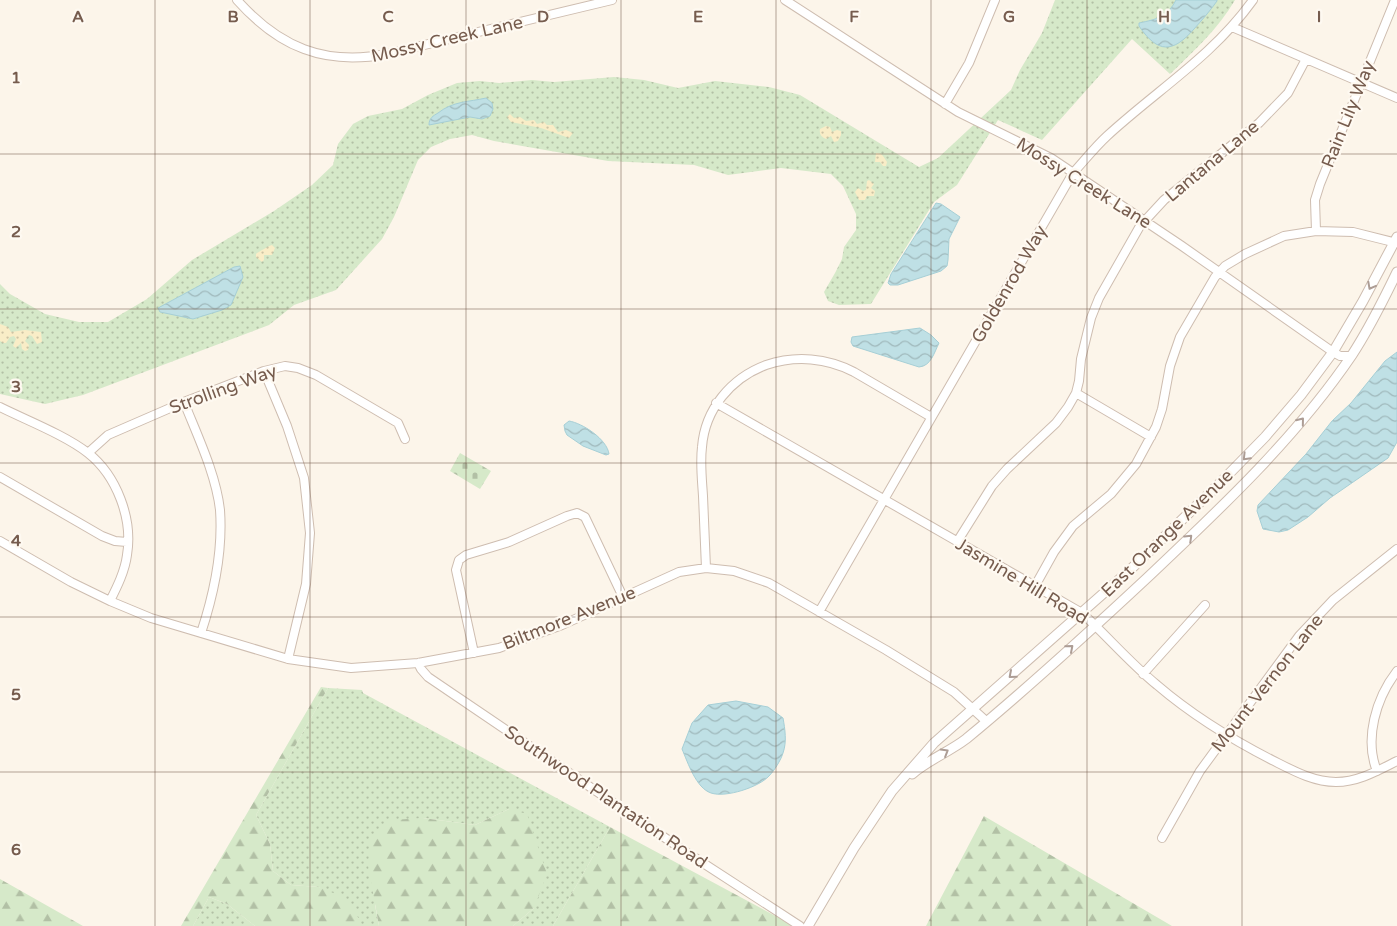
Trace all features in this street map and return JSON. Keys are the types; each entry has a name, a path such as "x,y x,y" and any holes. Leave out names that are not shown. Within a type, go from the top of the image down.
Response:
{"street":[{"name":"Mossy Creek Lane","path":"237,0 260,24 287,42 315,53 352,58 387,54 612,0"},
{"name":"Mossy Creek Lane","path":"786,0 944,104 1039,151 1144,220 1333,352 1340,356 1351,356"},
{"path":"944,104 969,64 994,0"},
{"name":"Goldenrod Way","path":"819,612 1073,173 1108,136 1198,62 1232,27 1253,0"},
{"name":"Rain Lily Way","path":"1316,231 1315,200 1320,184 1396,0"},
{"path":"1232,27 1397,98"},
{"name":"Lantana Lane","path":"957,542 992,486 1007,469 1056,423 1076,393 1091,318 1099,298 1144,220 1164,200 1259,123 1283,99 1297,78 1306,59"},
{"path":"1035,586 1073,526 1101,503 1126,478 1136,464 1152,437 1162,409 1170,366 1180,337 1225,266 1245,254 1284,236 1316,231 1353,232 1396,241"},
{"name":"East Orange Avenue","path":"808,926 854,848 892,792 934,742 1145,556 1265,437 1301,395 1333,352 1396,241"},
{"name":"East Orange Avenue","path":"892,792 920,767 964,741 1095,626 1241,487 1300,422 1351,356 1378,312 1397,272"},
{"path":"706,568 702,446 708,421 716,403 731,386 751,372 773,363 790,359 826,362 842,366 932,417"},
{"name":"Strolling Way","path":"88,453 108,435 184,402 264,371 285,366 298,368 316,376 398,424 405,439"},
{"path":"264,371 287,426 304,478 310,533 306,584 288,659"},
{"path":"1076,393 1152,437"},
{"path":"184,402 211,470 220,509 220,552 201,633"},
{"name":"Jasmine Hill Road","path":"716,403 1082,613 1144,674 1174,700 1226,735 1294,771 1321,781 1337,782 1352,780 1397,761"},
{"path":"0,407 88,453 110,478 118,493 128,528 128,553 124,568 110,601"},
{"path":"0,477 102,536 115,541 128,542"},
{"path":"474,653 456,564 466,555 509,542 567,516 577,513 585,517 623,597"},
{"name":"Biltmore Avenue","path":"0,541 71,582 151,618 288,659 351,668 418,663 499,648 542,634 679,572 706,568 734,571 756,577 886,650 954,692 986,721"},
{"name":"Mount Vernon Lane","path":"1162,838 1200,771 1308,626 1356,580 1397,549"},
{"path":"1144,674 1205,605"},
{"name":"Southwood Plantation Road","path":"418,663 428,677 683,850 800,926"},
{"path":"1377,771 1373,754 1374,726 1378,706 1383,694 1397,671"}],"green space":[{"path":"1055,0 1235,0 1213,30 1170,74 1132,39 1042,140 998,120 957,185 934,202 871,304 839,305 828,301 824,292 842,259 844,247 856,230 856,214 843,186 831,174 781,168 728,175 694,165 608,161 494,141 472,135 450,139 431,147 418,160 394,217 382,239 336,290 294,305 269,325 83,395 45,404 0,394 0,284 10,294 45,314 79,322 108,322 147,299 192,260 274,211 312,185 333,165 338,144 353,124 368,116 402,109 428,95 457,83 480,81 499,83 532,80 554,82 614,77 644,80 678,88 715,81 769,87 800,95 919,167 938,158 1011,90 1020,70 1042,33"},
{"path":"460,453 491,471 480,489 450,471"},
{"path":"321,687 328,688 256,815 270,844 273,871 291,885 319,887 345,898 359,919 359,926 255,926 227,904 209,897 193,926 181,926"},
{"path":"328,688 362,690 363,693 610,827 553,926 513,926 534,908 509,809 475,825 423,818 375,905 379,926 359,926 359,919 319,887 291,885 273,871 270,844 256,815"},
{"path":"509,809 527,814 547,874 534,908 513,926 379,926 368,865 371,836 392,820 423,818 475,825"},
{"path":"984,816 1172,926 926,926"},
{"path":"610,827 794,926 553,926"},
{"path":"0,879 83,926 0,926"},
{"path":"209,897 227,904 255,926 193,926"}],"sand":[{"path":"510,114 514,118 520,117 526,121 534,120 537,124 544,122 547,125 553,125 558,132 566,130 573,133 569,138 541,128 511,122 507,117"},
{"path":"826,126 830,127 832,132 841,131 838,141 834,142 831,136 826,139 822,136 820,129"},
{"path":"876,153 883,156 887,162 886,166 883,166 880,162 875,162"},
{"path":"869,180 874,184 871,188 875,191 874,196 867,196 865,200 859,200 855,192 858,188 863,191 866,190 867,181"},
{"path":"272,245 275,248 272,255 264,255 262,262 256,257 257,253"},
{"path":"0,324 8,327 11,332 25,330 41,332 42,342 37,344 32,336 29,335 25,341 29,345 28,350 25,351 22,349 21,343 16,348 13,346 16,339 14,336 10,337 6,343 3,343 0,341"}],"water":[{"path":"1176,0 1217,1 1194,29 1179,43 1166,47 1159,46 1146,35 1139,26 1139,23 1165,14"},
{"path":"486,98 492,103 493,109 490,116 482,119 470,117 429,125 433,116 449,106"},
{"path":"936,203 941,204 960,217 949,239 947,266 941,271 898,285 890,285 888,283 891,274"},
{"path":"240,266 243,277 231,305 222,310 193,319 160,312 158,308 234,267"},
{"path":"920,328 939,343 929,362 919,367 853,346 851,342 852,337"},
{"path":"1397,352 1397,442 1388,458 1288,530 1279,532 1263,529 1257,511 1258,505 1306,454 1332,421 1351,403 1385,361"},
{"path":"569,421 580,425 599,437 609,454 606,455 583,446 567,435 564,425"},
{"path":"736,701 768,707 783,718 784,749 781,759 773,771 758,784 733,793 711,793 697,781 682,749 692,723 708,705"}]}
